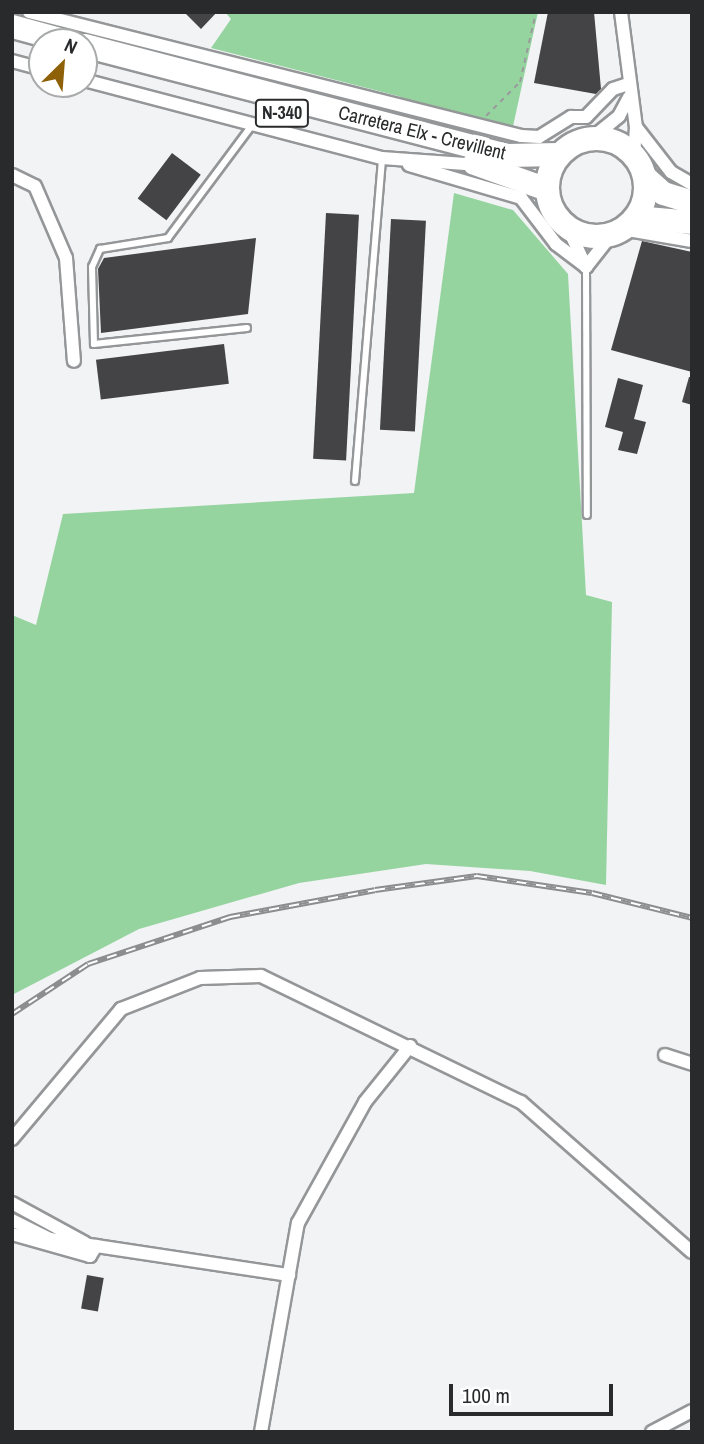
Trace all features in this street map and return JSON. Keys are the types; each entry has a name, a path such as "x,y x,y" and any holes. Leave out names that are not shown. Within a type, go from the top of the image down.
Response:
{"highway":[{"name":"Carretera Elx - Crevillent","path":"98,50 505,155 559,155"},
{"name":"Carretera Elx - Crevillent","path":"98,65 481,165 547,189"},
{"name":"N-340","path":"559,155 592,138"},
{"path":"592,138 611,140 663,193 692,202"},
{"path":"559,155 547,189 555,214 568,228 589,236 623,227 692,222"},
{"path":"623,227 639,166"}],"street":[{"path":"29,12 482,130 539,137 571,117 586,117 613,89 629,90"},
{"path":"621,12 639,166"},
{"path":"98,84 382,158 522,198 556,244 586,267"},
{"path":"314,87 411,131"},
{"path":"592,138 618,116 629,90"},
{"path":"636,127 671,172 692,184"},
{"path":"382,158 481,165"},
{"path":"12,175 35,186 66,258 74,361"},
{"path":"586,267 623,227 692,242"},
{"path":"568,228 586,267"},
{"path":"12,1139 121,1009 200,978 261,976 410,1046 541,1116 692,1252"},
{"path":"261,1432 299,1223 336,1151 391,1065 410,1046"},
{"path":"665,1055 692,1064"},
{"path":"12,1203 93,1246"},
{"path":"12,1220 50,1239 289,1275"},
{"path":"12,1234 90,1256 93,1246"},
{"path":"652,1432 692,1411"}],"lane":[{"path":"247,328 94,344 92,267 100,249 168,239 253,124"},
{"path":"355,481 382,158"},
{"path":"586,267 587,515"}],"path":[{"path":"485,116 520,82 536,12"}],"green space":[{"path":"225,12 538,12 510,140 398,96 211,48 231,19"},
{"path":"454,193 513,210 568,274 586,595 612,602 606,885 530,871 426,864 299,883 139,929 12,995 12,615 36,625 63,514 414,493"}],"building":[{"path":"184,12 217,12 201,29"},
{"path":"548,12 594,12 601,89 596,94 534,83"},
{"path":"172,153 201,175 166,220 138,199"},
{"path":"326,213 359,215 346,460 313,459"},
{"path":"391,219 426,221 415,432 380,430"},
{"path":"256,238 248,314 101,333 98,269 104,258"},
{"path":"642,241 692,252 692,372 611,350"},
{"path":"224,344 229,384 101,399 96,360"},
{"path":"689,377 692,377 692,405 682,402"},
{"path":"618,378 643,385 634,419 646,422 637,454 618,450 623,432 605,427"},
{"path":"87,1275 104,1278 98,1311 81,1308"}],"railway":[{"path":"12,1014 88,964 230,917 375,890 477,876 592,893 692,918"}]}
